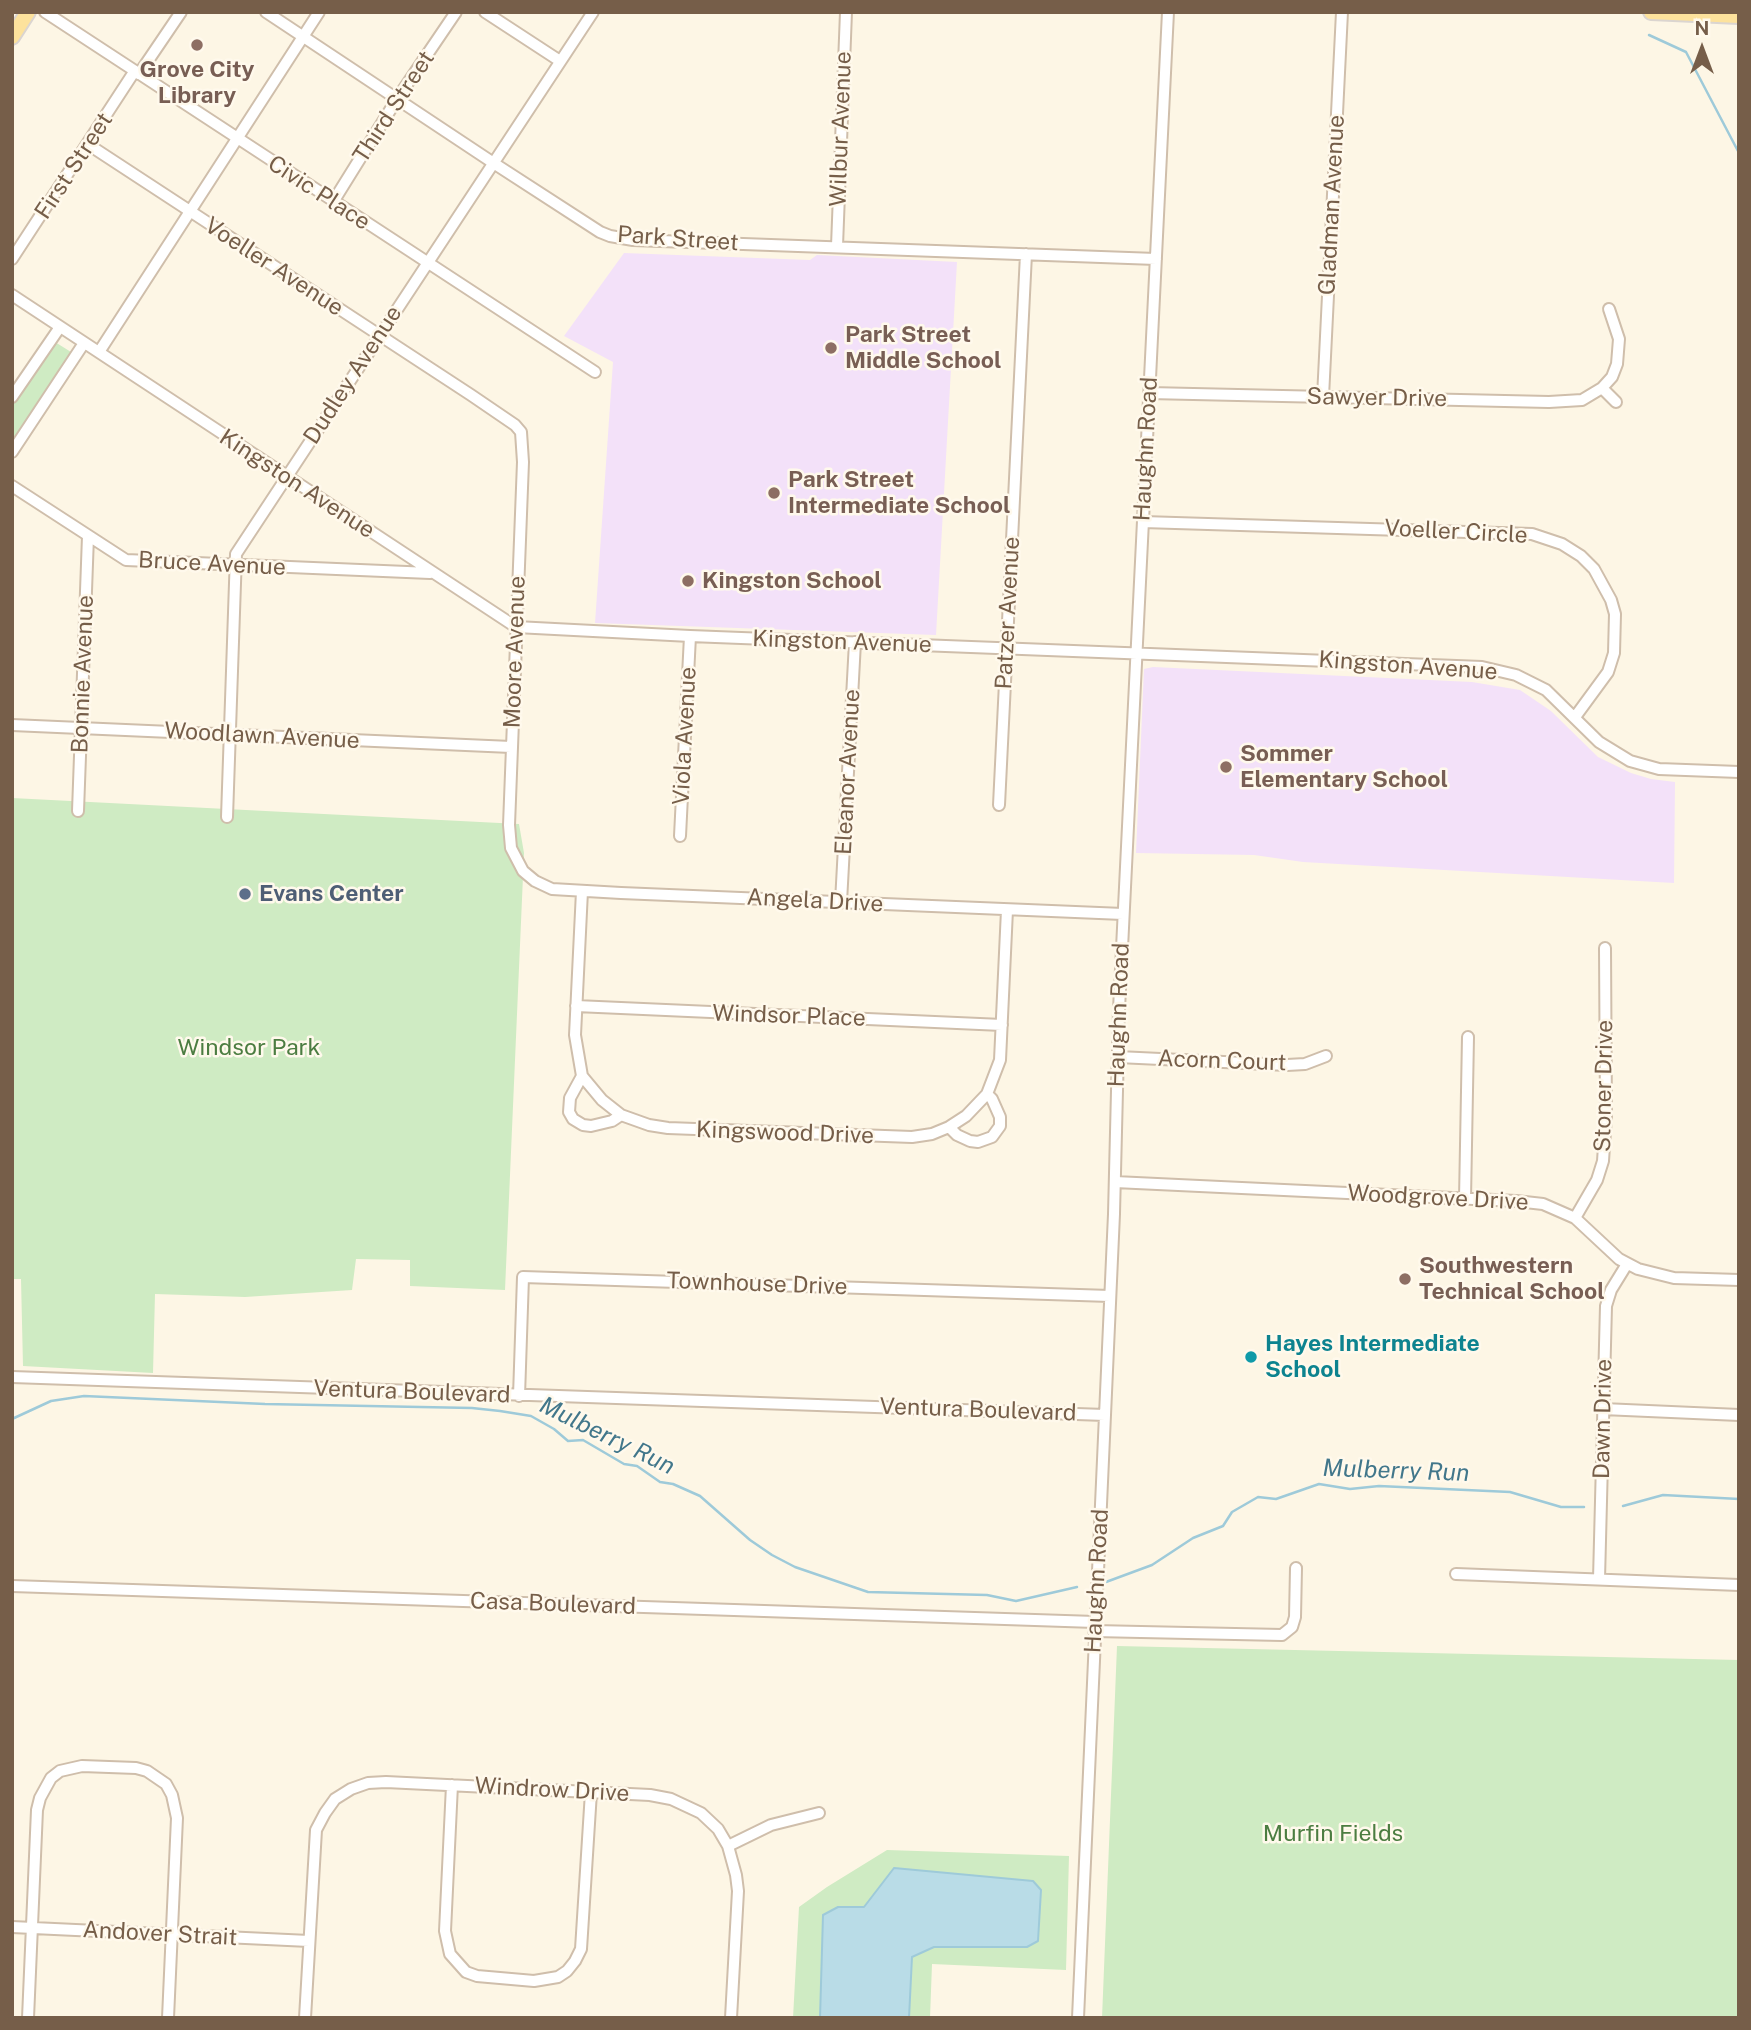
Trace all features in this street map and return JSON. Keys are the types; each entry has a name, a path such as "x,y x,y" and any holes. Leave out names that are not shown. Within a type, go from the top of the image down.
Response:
{"main road":[{"path":"12,37 28,12"},
{"path":"1651,12 1739,16"}],"street":[{"name":"Civic Place","path":"45,12 595,372"},
{"name":"First Street","path":"12,259 181,12"},
{"name":"Park Street","path":"266,12 600,232 621,239 1156,259"},
{"path":"99,352 319,12"},
{"name":"Third Street","path":"332,202 456,12"},
{"path":"485,12 559,61"},
{"name":"Dudley Avenue","path":"227,817 236,554 593,12"},
{"name":"Wilbur Avenue","path":"837,246 846,12"},
{"name":"Haughn Road","path":"1077,2018 1115,1182 1123,914 1167,12"},
{"name":"Gladman Avenue","path":"1323,397 1342,12"},
{"name":"Voeller Avenue","path":"89,145 515,425 523,440"},
{"name":"Patzer Avenue","path":"999,806 1026,254"},
{"name":"Kingston Avenue","path":"12,295 516,627 1482,667 1530,680 1546,690 1599,743 1643,765 1679,771 1739,772"},
{"path":"1609,309 1619,339 1619,351 1615,371 1602,388 1616,402"},
{"path":"12,397 60,327"},
{"path":"12,452 84,343"},
{"name":"Sawyer Drive","path":"1149,393 1574,401 1589,397 1602,388"},
{"name":"Moore Avenue","path":"518,863 511,848 509,825 523,440"},
{"name":"Bruce Avenue","path":"12,486 118,556 135,562 433,573"},
{"name":"Voeller Circle","path":"1143,522 1532,534 1562,544 1581,556 1594,569 1611,600 1615,614 1614,653 1608,673 1575,717"},
{"name":"Bonnie Avenue","path":"78,811 88,536"},
{"name":"Viola Avenue","path":"680,836 690,636"},
{"name":"Eleanor Avenue","path":"841,902 855,642"},
{"name":"Woodlawn Avenue","path":"12,725 511,747"},
{"name":"Angela Drive","path":"518,863 523,871 552,889 1123,914"},
{"path":"582,891 575,1035 582,1076 574,1088 569,1112 577,1123 583,1125 597,1125 621,1115"},
{"name":"Kingswood Drive","path":"582,1076 602,1100 621,1115 649,1125 668,1128 893,1138 922,1136 949,1127 967,1116 988,1094 1000,1059 1007,910"},
{"name":"Stoner Drive","path":"1575,1218 1601,1170 1605,1146 1605,948"},
{"name":"Windsor Place","path":"576,1006 1002,1025"},
{"path":"1465,1199 1468,1037"},
{"name":"Acorn Court","path":"1118,1057 1296,1065 1326,1056"},
{"path":"949,1127 957,1135 970,1141 978,1142 992,1137 1000,1126 1000,1117 988,1094"},
{"name":"Woodgrove Drive","path":"1115,1182 1543,1204 1575,1218 1627,1264 1674,1278 1739,1280"},
{"name":"Dawn Drive","path":"1599,1579 1606,1306 1611,1290 1627,1264"},
{"name":"Townhouse Drive","path":"519,1396 523,1277 1110,1296"},
{"name":"Ventura Boulevard","path":"12,1377 1105,1415"},
{"path":"1604,1409 1739,1415"},
{"name":"Casa Boulevard","path":"12,1586 1282,1635 1292,1627 1295,1617 1296,1568"},
{"path":"1456,1574 1739,1585"},
{"path":"28,2018 40,1798 51,1778 60,1771 82,1766 136,1768 147,1771 166,1784 172,1794 177,1818 168,2018"},
{"name":"Windrow Drive","path":"304,2018 316,1829 335,1799 368,1783 650,1795 689,1806 709,1819 728,1846 736,1875 730,2018"},
{"path":"452,1785 446,1942 450,1954 466,1972 503,1980 534,1981 558,1977 575,1961 581,1949 591,1792"},
{"path":"728,1846 771,1825 819,1813"},
{"name":"Andover Strait","path":"12,1927 309,1941"}],"shaded area":[{"name":"Park Street Intermediate School","path":"624,253 810,260 817,255 957,262 936,635 595,623 613,362 564,336"},
{"path":"1153,667 1472,682 1520,690 1551,711 1598,757 1631,773 1675,782 1674,883 1303,862 1254,855 1136,853 1144,669"}],"green space":[{"path":"55,342 71,352 12,441 12,406"},
{"name":"Windsor Park","path":"12,798 519,824 524,853 505,1290 410,1286 410,1260 356,1259 352,1290 245,1297 155,1294 153,1373 23,1366 21,1279 12,1279"},
{"name":"Murfin Fields","path":"1117,1646 1739,1660 1739,2018 1102,2018"},
{"path":"887,1850 1069,1856 1066,1970 932,1964 930,2018 793,2018 799,1907"}],"water":[{"path":"894,1868 1033,1881 1041,1890 1038,1941 1027,1947 934,1947 912,1957 909,2018 820,2018 823,1915 838,1907 864,1907"}],"waterway":[{"path":"1649,35 1686,52 1739,153"},
{"name":"Mulberry Run","path":"12,1419 51,1401 84,1396 500,1411 531,1416 554,1429 568,1441 583,1440 624,1464 637,1466 660,1482 673,1484 700,1496 750,1540 772,1555 795,1567 868,1592 987,1595 1016,1601 1077,1587"},
{"name":"Mulberry Run","path":"1106,1582 1152,1565 1193,1538 1223,1526 1232,1512 1258,1497 1276,1499 1319,1484 1350,1489 1379,1486 1510,1492 1561,1507 1584,1507"},
{"name":"Mulberry Run","path":"1623,1506 1663,1495 1739,1499"}],"place":[{"name":"Grove City Library","path":"197,45"},
{"name":"Park Street Middle School","path":"831,348"},
{"name":"Park Street Intermediate School","path":"774,493"},
{"name":"Kingston School","path":"688,581"},
{"name":"Sommer Elementary School","path":"1226,767"},
{"name":"Evans Center","path":"245,894"},
{"name":"Southwestern Technical School","path":"1405,1279"},
{"name":"Hayes Intermediate School","path":"1251,1357"}]}
